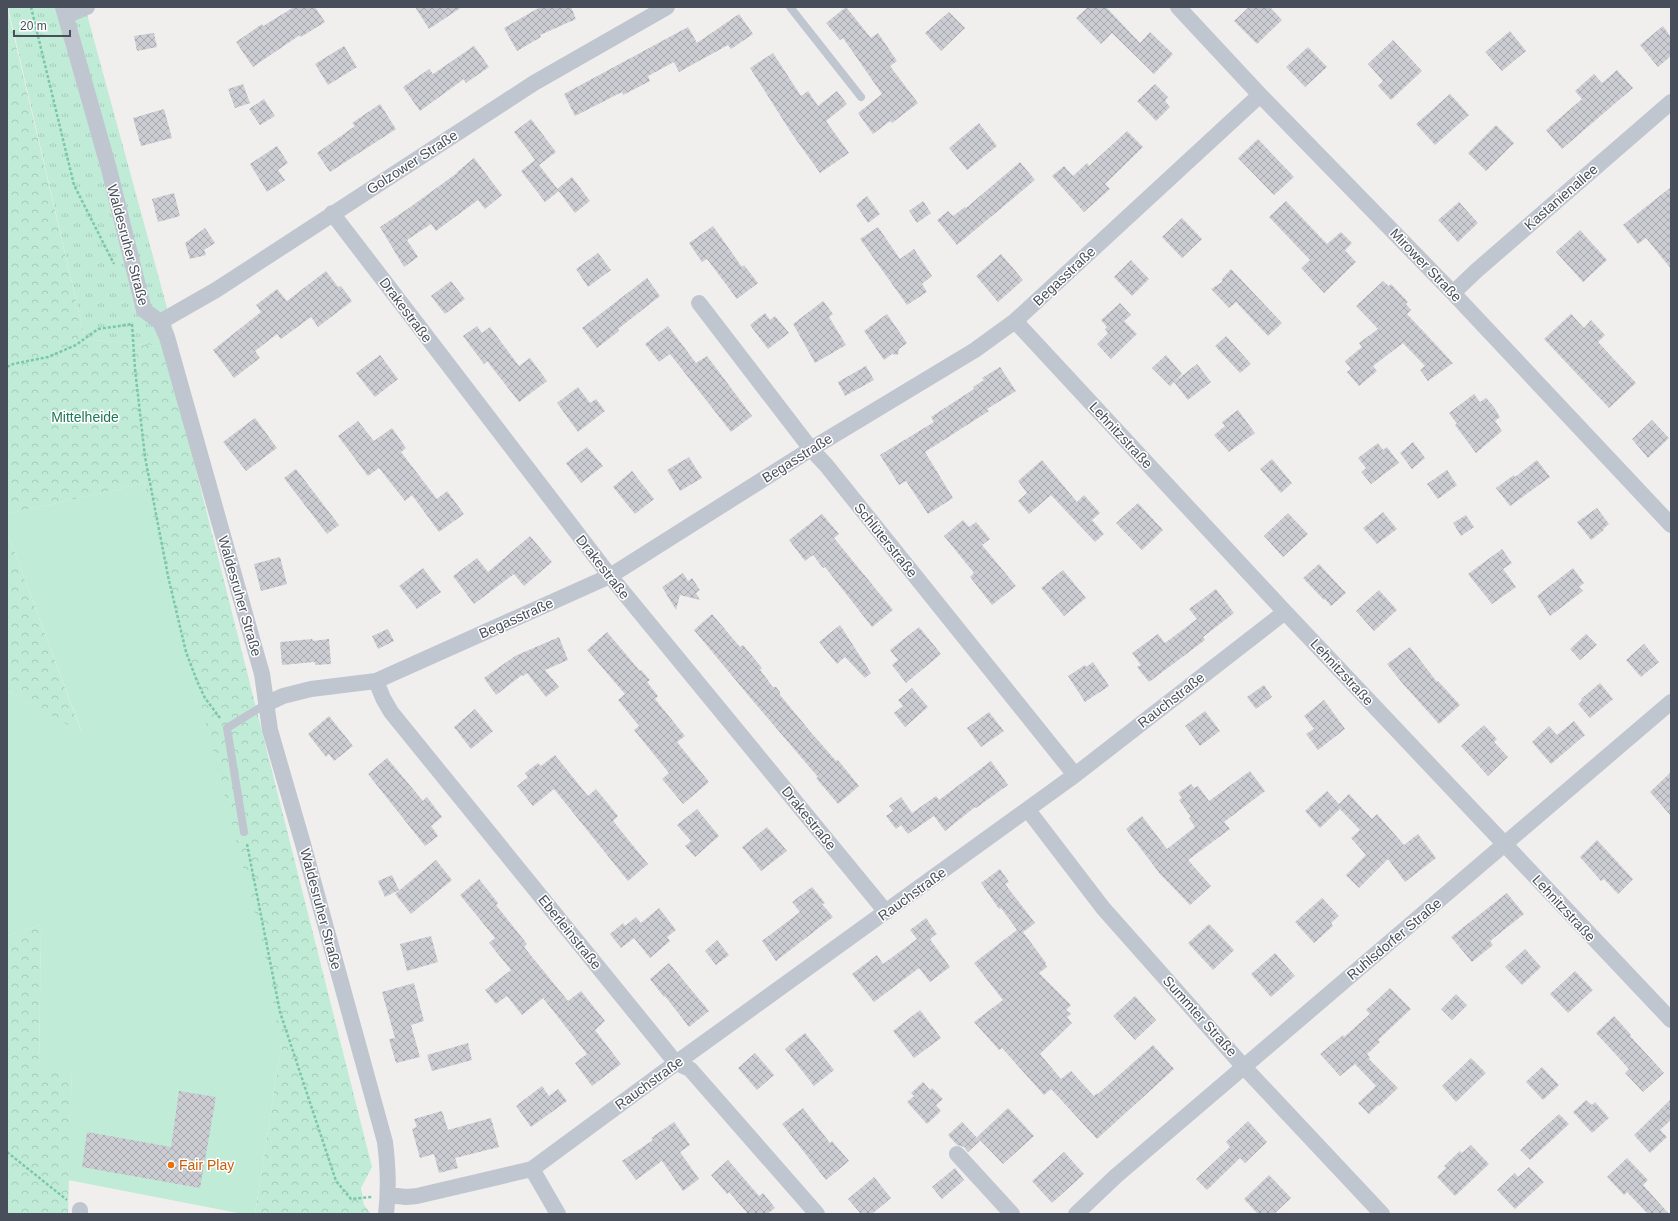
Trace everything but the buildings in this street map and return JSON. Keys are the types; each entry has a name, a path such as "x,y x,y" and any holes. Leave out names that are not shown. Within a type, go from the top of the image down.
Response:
{"street":[{"path":"64,11 87,7"},
{"name":"Golzower Straße","path":"160,322 216,290 332,213 534,83 667,7"},
{"name":"Mirower Straße","path":"1178,7 1260,95 1453,293 1671,525"},
{"name":"Waldesruher Straße","path":"64,11 109,169 144,310 160,322 167,337 262,674 270,730 385,1142 388,1195 386,1214"},
{"name":"Begasstraße","path":"266,704 283,696 311,689 376,680 610,576 811,449 975,350 1015,321 1260,95"},
{"name":"Kastanienallee","path":"1453,293 1476,271 1671,102"},
{"name":"Drakestraße","path":"332,213 610,576 886,912"},
{"name":"Schlüterstraße","path":"699,303 811,449 826,465 1075,775"},
{"name":"Lehnitzstraße","path":"1015,321 1285,612 1671,1020"},
{"name":"Rauchstraße","path":"388,1195 406,1197 417,1196 532,1169 676,1063 1028,810 1285,612"},
{"name":"Eberleinstraße","path":"376,680 383,698 391,712 676,1063 690,1069 817,1214"},
{"name":"Ruhlsdorfer Straße","path":"1076,1214 1116,1176 1671,702"},
{"name":"Summter Straße","path":"1028,810 1103,908 1244,1067 1382,1214"},
{"path":"957,1154 1012,1214"},
{"path":"532,1169 558,1214"}],"lane":[{"path":"790,7 861,97"},
{"path":"244,832 227,728 266,704"}],"path":[{"path":"31,7 74,185 116,267"},
{"path":"7,367 13,364 48,357 76,345 98,329 160,322"},
{"path":"132,324 135,369 145,457 168,576 184,644 196,681 205,698 227,728"},
{"path":"244,832 280,1012 336,1181 351,1198 388,1195"},
{"path":"7,1152 80,1212"}],"green space":[{"name":"Mittelheide","path":"7,7 85,339 178,348 208,462 195,466 372,1167 361,1188 364,1205 371,1214 255,1214 281,1047 144,482 120,489 7,514"},
{"path":"8,7 85,7 178,348 85,339"},
{"path":"144,482 263,945 281,1047 255,1214 243,1214 68,1180 72,1068 39,1068 41,925 7,936 7,690 82,733 7,531 7,514 120,489"},
{"path":"7,531 82,734 7,690"},
{"path":"41,925 39,1067 72,1068 68,1214 7,1214 7,936"}],"place":[{"name":"Fair Play","path":"171,1165"}]}
